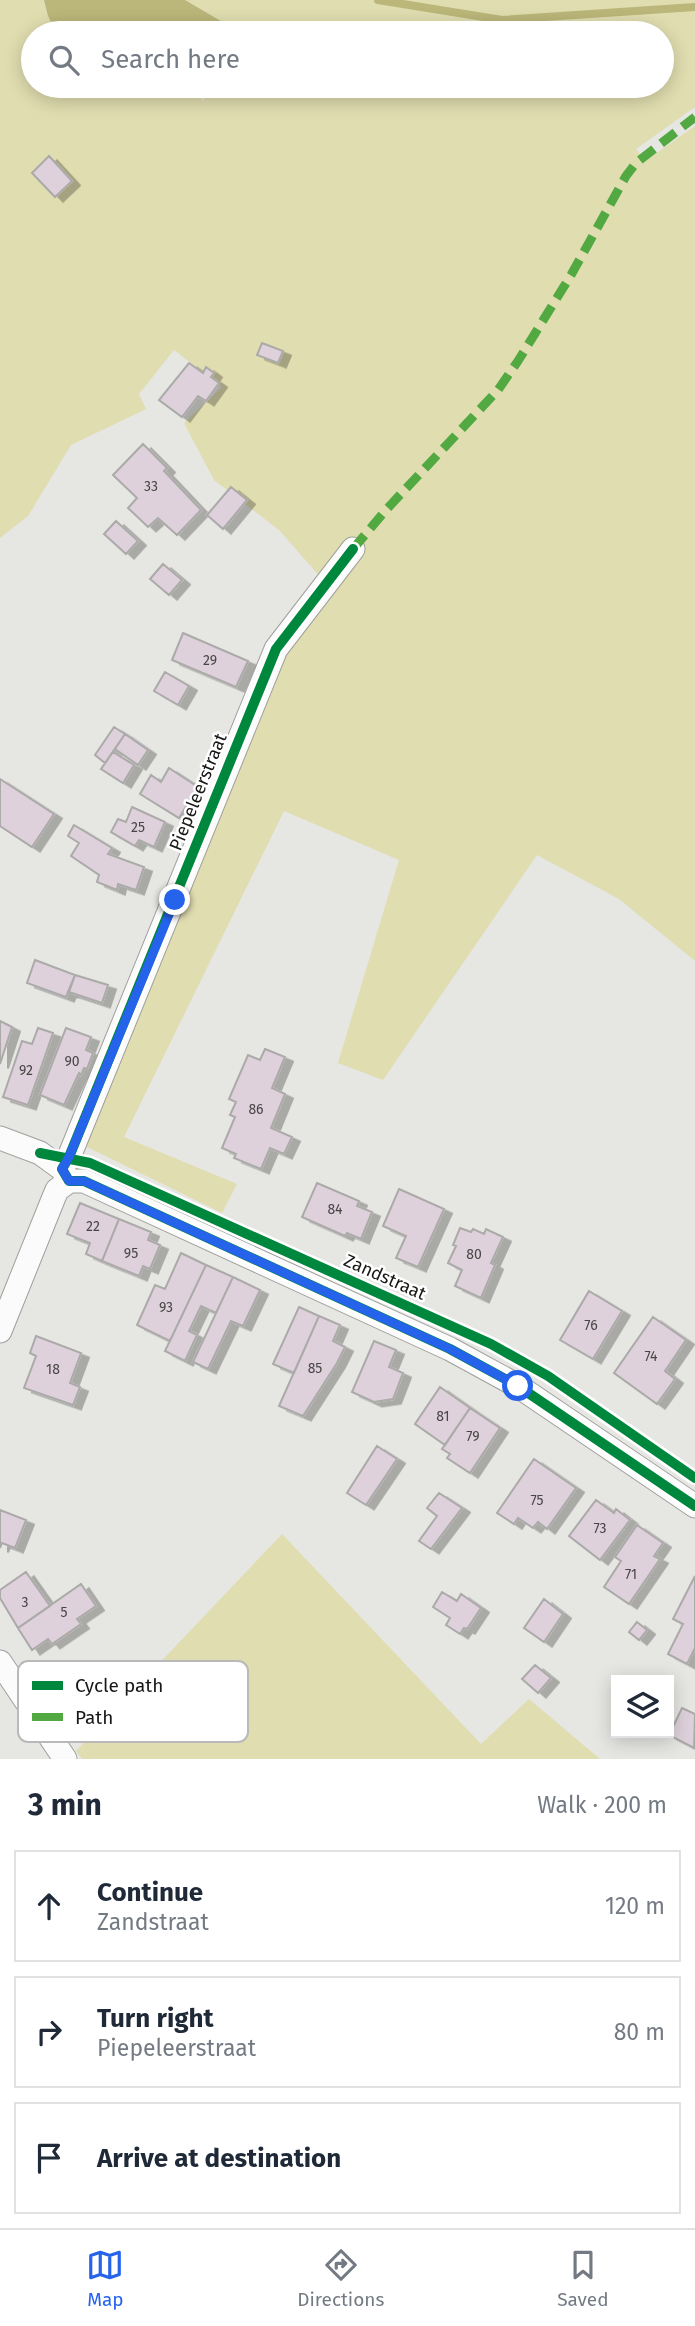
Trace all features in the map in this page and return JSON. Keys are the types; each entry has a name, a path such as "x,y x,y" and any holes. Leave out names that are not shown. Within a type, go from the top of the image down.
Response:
{"street":[{"name":"Piepeleerstraat","path":"0,1331 54,1197 62,1186 69,1157 276,649 353,549"},
{"path":"0,1138 40,1153 66,1175 450,1349 518,1386 695,1506"},
{"path":"0,1662 18,1689"},
{"path":"54,1742 65,1759"}],"shaded area":[{"path":"0,0 44,0 50,21 21,21 21,98 201,98 203,101 205,98 674,98 674,21 221,21 185,0 695,0 695,107 636,149 645,161 695,126 695,961 619,899 537,855 383,1080 338,1063 399,860 284,811 124,1137 237,1184 222,1213 83,1145 271,677 329,587 279,530 214,480 184,423 222,387 174,350 139,394 146,409 71,445 28,516 0,538"},
{"path":"44,0 185,0 221,21 50,21"},
{"path":"282,1534 481,1744 529,1699 600,1759 82,1759 76,1751 85,1742 248,1742 248,1661 161,1661"}],"building":[{"path":"49,156 72,181 55,197 32,173"},
{"path":"262,343 283,351 278,363 257,355"},
{"path":"189,363 203,373 206,367 214,373 211,377 219,383 206,401 198,396 182,417 159,400"},
{"path":"143,444 167,468 164,471 201,510 177,535 158,518 148,527 128,508 137,498 113,475"},
{"path":"231,487 247,500 223,529 207,515"},
{"path":"116,521 138,541 126,554 104,534"},
{"path":"163,564 182,580 169,595 150,579"},
{"path":"183,633 248,661 236,687 172,660"},
{"path":"165,672 189,686 178,705 154,691"},
{"path":"114,727 125,734 105,763 95,755"},
{"path":"125,734 148,750 138,765 115,749"},
{"path":"113,752 134,765 123,783 101,769"},
{"path":"169,768 198,787 179,818 140,794 151,775 161,782"},
{"path":"0,779 54,814 32,847 0,826"},
{"path":"132,807 165,822 154,847 139,840 135,846 111,832 118,819 126,822"},
{"path":"74,825 112,848 108,854 144,867 136,890 118,884 117,890 97,882 99,875 71,856 79,843 68,836"},
{"path":"35,960 75,975 66,997 27,983"},
{"path":"75,975 108,985 102,1003 69,992"},
{"path":"0,1021 12,1027 0,1064"},
{"path":"38,1028 53,1033 28,1105 3,1097 22,1041 32,1044"},
{"path":"66,1028 91,1037 86,1050 93,1053 87,1069 84,1068 81,1075 79,1073 64,1105 40,1095"},
{"path":"265,1049 285,1057 272,1088 285,1094 271,1128 292,1137 284,1154 270,1148 261,1169 234,1158 236,1154 222,1148 235,1117 230,1115 236,1102 229,1099 248,1055 260,1060"},
{"path":"317,1183 359,1201 357,1206 372,1212 361,1239 347,1233 345,1236 302,1217"},
{"path":"399,1189 444,1209 418,1267 396,1258 406,1236 383,1226"},
{"path":"80,1203 119,1219 102,1261 86,1254 90,1243 67,1234"},
{"path":"119,1219 151,1232 148,1240 160,1245 150,1269 143,1266 139,1276 102,1261"},
{"path":"460,1228 471,1232 473,1229 484,1234 486,1229 503,1237 491,1263 495,1265 481,1298 455,1286 462,1270 448,1263"},
{"path":"181,1253 206,1265 170,1341 137,1325 155,1285 165,1289"},
{"path":"206,1265 233,1277 216,1313 201,1306 189,1331 197,1335 185,1361 165,1351"},
{"path":"233,1277 260,1290 243,1326 231,1321 208,1369 193,1362"},
{"path":"589,1291 622,1311 593,1359 560,1340"},
{"path":"299,1307 319,1316 294,1373 273,1364"},
{"path":"319,1316 340,1325 333,1341 345,1347 303,1416 279,1406"},
{"path":"653,1317 686,1340 665,1371 675,1379 657,1404 614,1373"},
{"path":"36,1336 81,1353 70,1383 80,1387 73,1405 24,1388 36,1356 30,1353"},
{"path":"374,1341 396,1350 389,1367 403,1373 393,1399 374,1402 352,1392"},
{"path":"440,1387 470,1408 445,1445 415,1424"},
{"path":"470,1408 500,1428 470,1473 447,1458 450,1454 442,1449"},
{"path":"377,1446 397,1459 366,1505 347,1493"},
{"path":"534,1459 576,1488 547,1529 538,1522 533,1528 518,1518 514,1524 497,1513"},
{"path":"439,1493 462,1508 431,1549 419,1541 437,1516 427,1508"},
{"path":"596,1500 614,1513 616,1509 630,1520 600,1560 569,1536"},
{"path":"0,1510 26,1520 15,1548 2,1543 0,1548"},
{"path":"637,1525 663,1543 654,1556 660,1559 629,1604 604,1587 621,1561 615,1557"},
{"path":"26,1572 50,1606 18,1628 0,1598 0,1590"},
{"path":"695,1576 695,1648 687,1664 668,1654 683,1624 673,1619"},
{"path":"81,1584 96,1606 77,1619 81,1624 52,1644 48,1639 32,1650 18,1628"},
{"path":"442,1592 457,1601 461,1594 481,1608 467,1629 464,1628 460,1634 446,1625 450,1618 433,1607"},
{"path":"544,1599 563,1614 544,1642 524,1628"},
{"path":"637,1622 647,1630 639,1640 629,1632"},
{"path":"535,1665 551,1678 538,1693 522,1679"},
{"path":"682,1708 695,1714 694,1748 674,1738 674,1725"}],"waterway":[{"path":"378,0 502,20 695,7"}],"marked path":[{"path":"353,549 498,390 571,275 626,176 636,163 695,117"}],"cycle path":[{"path":"353,549 276,649 62,1169 69,1181 84,1181 450,1349 518,1386 695,1506"},
{"name":"Zandstraat","path":"40,1153 90,1163 491,1344 548,1376 695,1478"}],"route":[{"path":"175,900 62,1169 69,1181 84,1181 450,1349 518,1386"}]}
